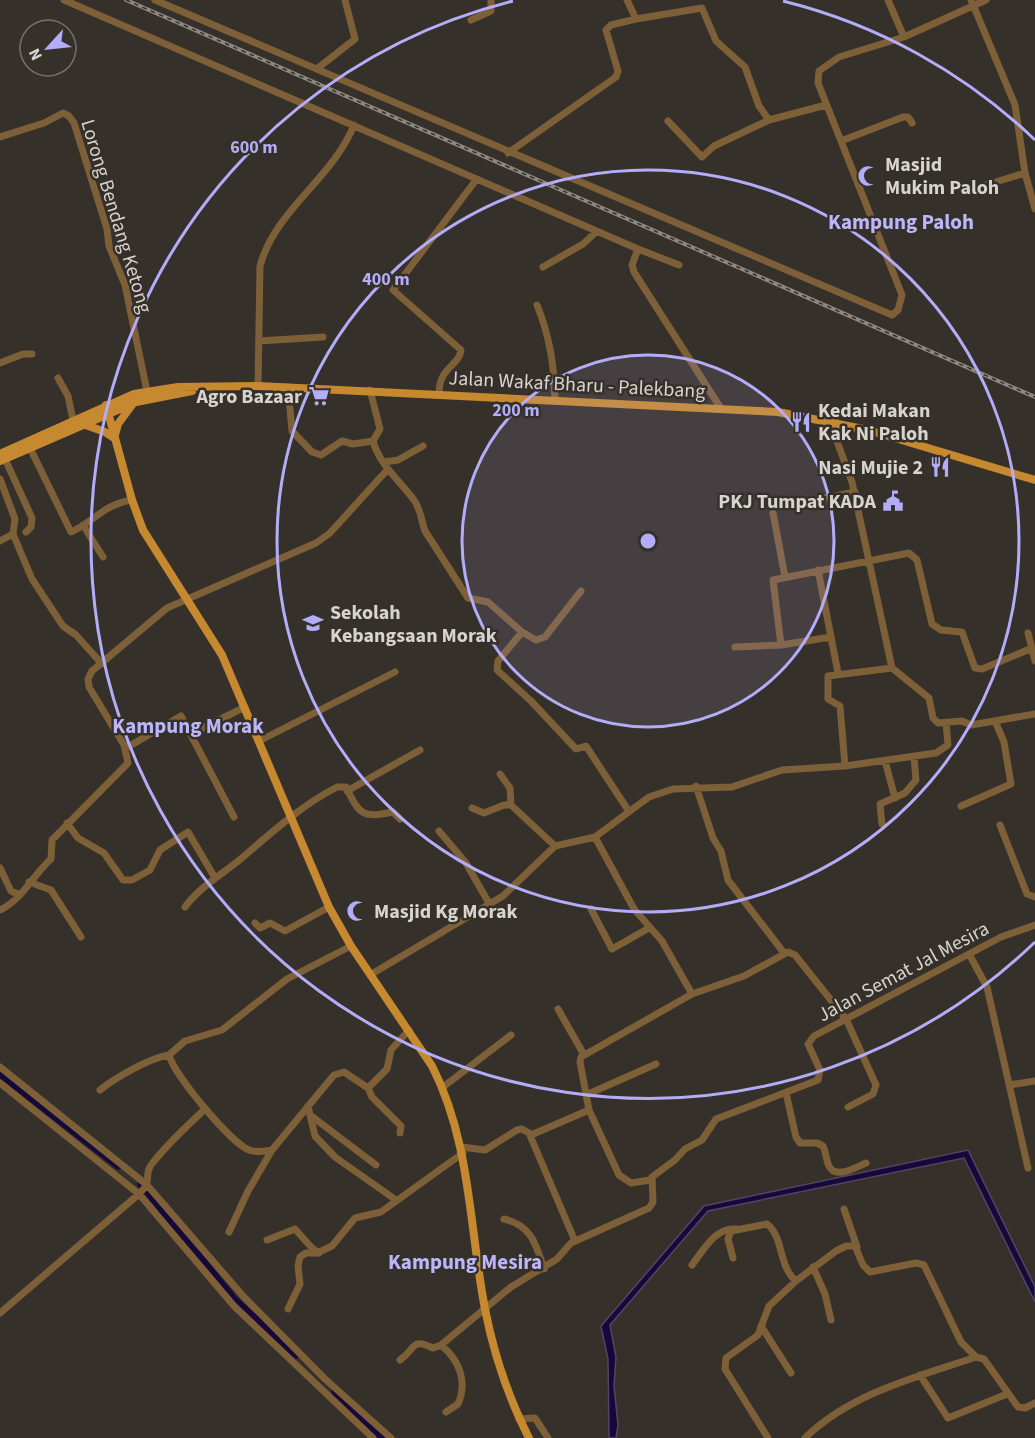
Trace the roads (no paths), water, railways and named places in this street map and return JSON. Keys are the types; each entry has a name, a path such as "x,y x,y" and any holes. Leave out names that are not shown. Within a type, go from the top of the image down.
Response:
{"main road":[{"name":"Jalan Wakaf Bharu - Palekbang","path":"2,458 73,420 147,395 216,387 258,386 720,407 778,412 836,422 961,456 1035,480"},
{"name":"Jalan Wakaf Bharu - Palekbang","path":"2,458 82,424 107,409 136,402 147,395"},
{"path":"115,438 121,418 136,402"},
{"path":"107,409 132,500 149,541 222,655 329,907 351,946 409,1030 443,1087 463,1150 484,1309 497,1362 519,1419 529,1438"},
{"path":"82,424 115,438"}],"street":[{"path":"64,0 596,232 679,265"},
{"path":"155,0 318,68 508,153 890,314 895,314 902,295 817,80 821,69 839,57 904,37 973,3 986,0"},
{"path":"318,68 355,39 345,0"},
{"path":"471,20 491,11 491,0"},
{"path":"627,0 636,19"},
{"path":"888,0 904,37"},
{"path":"973,3 1015,107 1025,173 1035,209"},
{"path":"508,153 616,76 618,71 606,30 611,25 703,4 716,41 746,68 759,107 769,120"},
{"path":"668,121 702,157 714,146 769,120 826,105"},
{"name":"Lorong Bendang Ketong","path":"0,137 44,123 63,113 69,116 74,123 105,222 109,246 124,285 147,395"},
{"path":"841,141 903,117 908,117 912,123"},
{"path":"258,386 260,266 264,249 292,210 340,152 354,125"},
{"path":"976,188 1025,173"},
{"path":"439,394 444,371 458,360 461,350 393,290 476,180"},
{"path":"543,267 583,244 596,232"},
{"path":"638,249 632,265 634,273 720,407"},
{"path":"537,305 549,334 554,360 555,400"},
{"path":"259,341 323,337"},
{"path":"0,363 23,354 32,354"},
{"path":"58,378 68,396 73,420"},
{"path":"288,387 291,427 312,452 321,455 342,441 353,444 373,441"},
{"path":"370,390 380,429 373,441"},
{"path":"836,422 835,436 855,492 892,668 929,698 936,722 962,721 970,725 1035,714"},
{"path":"373,441 386,466 415,501 423,518 425,531 464,594 472,601 488,602 522,632 532,639 541,640 581,591"},
{"path":"0,910 13,903 51,859 52,841 67,823 125,767 128,759 126,748 88,682 89,675 152,618 187,600 316,543 330,533 386,466 423,446"},
{"path":"30,448 71,532 110,506 132,500"},
{"path":"2,458 32,518 31,527 26,532"},
{"path":"0,479 15,519 13,534 32,579 58,618 102,664"},
{"path":"810,501 855,492"},
{"path":"773,513 785,577"},
{"path":"83,525 103,558"},
{"path":"0,541 13,534"},
{"path":"781,645 771,582 818,570 906,554 916,557 932,624 939,630 962,632 977,669 1030,649"},
{"path":"818,570 838,673"},
{"path":"522,632 498,661 497,669 576,749 586,746 628,810"},
{"path":"1028,633 1030,649 1035,661"},
{"path":"735,647 781,645 831,637"},
{"path":"845,766 840,706 827,697 828,676 892,668"},
{"path":"259,741 395,672"},
{"path":"191,734 245,707"},
{"path":"126,748 180,715 234,817"},
{"path":"961,806 1011,784 1004,742 995,721"},
{"path":"370,975 490,905 510,890 555,846 595,837 628,810 649,797 673,789 696,786 732,788 782,770 845,766 914,757 946,748 946,723"},
{"path":"347,790 420,750"},
{"path":"882,824 880,804 905,794 916,780 914,757"},
{"path":"885,761 895,798"},
{"path":"501,774 510,787 511,805"},
{"path":"185,907 198,892 270,831 337,788 342,786 347,790 360,812 364,814 374,817 393,812 400,819"},
{"path":"696,786 713,838 721,851 729,880 784,953"},
{"path":"472,808 484,813 504,805 511,805 555,846"},
{"path":"67,823 78,838 98,847 123,880 128,881 150,870 160,850 188,831 215,878"},
{"path":"1000,825 1027,894 1035,897"},
{"path":"439,831 466,863 490,905"},
{"path":"595,837 634,909 662,941 692,993"},
{"path":"0,868 12,892 20,895"},
{"path":"29,882 51,890 81,937"},
{"path":"255,922 260,928 270,923 285,931 329,907"},
{"path":"591,909 612,949 649,928"},
{"name":"Jalan Semat Jal Mesira","path":"650,1180 685,1149 702,1140 714,1119 818,1080 820,1070 808,1044 814,1036 1001,937 1035,925"},
{"path":"100,1090 110,1082 157,1058 169,1055 185,1041 222,1030 286,979 351,946"},
{"path":"400,1360 416,1344 424,1343 433,1348 441,1345 511,1287 544,1269 574,1241 649,1208 653,1202 650,1180 631,1183 620,1175 589,1110 580,1062 584,1053 621,1036 692,993 744,976 788,952 795,955 846,1019 877,1088 873,1094 848,1107"},
{"path":"969,954 987,987 1028,1168"},
{"path":"558,1009 584,1053"},
{"path":"368,1088 387,1069 391,1050 409,1030"},
{"path":"443,1087 511,1035"},
{"path":"169,1055 172,1065 205,1109 244,1147 251,1151 272,1150"},
{"path":"586,1095 656,1064"},
{"path":"0,1066 143,1189 373,1438"},
{"path":"229,1232 248,1191 272,1150 337,1073 344,1072 368,1088 372,1097 400,1125 399,1133"},
{"path":"1009,1085 1035,1081"},
{"path":"0,1083 143,1189 234,1306 391,1438"},
{"path":"786,1093 796,1137 800,1143 817,1143 824,1146 829,1165 835,1172 844,1172 866,1163"},
{"path":"308,1106 315,1136 335,1157 396,1200"},
{"path":"0,1313 143,1189 150,1167 176,1136 205,1109"},
{"path":"531,1136 589,1110"},
{"path":"310,1115 376,1166"},
{"path":"288,1309 300,1284 298,1268 300,1257 308,1252 319,1253 334,1244 357,1217 381,1212 463,1150 485,1150 522,1129 531,1136 574,1241"},
{"path":"844,1209 863,1265 870,1272 916,1263 924,1265 961,1342 976,1357 984,1359 1007,1394 1021,1408 1035,1402"},
{"path":"504,1219 516,1221 531,1233 544,1269"},
{"path":"733,1258 728,1239 731,1231 763,1224 770,1226 786,1270 796,1281"},
{"path":"692,1265 719,1232 727,1228 736,1229"},
{"path":"267,1240 295,1229 319,1253"},
{"path":"768,1438 724,1365 726,1358 752,1341 769,1306 813,1267 846,1246 853,1245 858,1250"},
{"path":"813,1267 825,1294 831,1320"},
{"path":"761,1326 790,1373"},
{"path":"441,1345 456,1362 462,1382 458,1404 446,1412"},
{"path":"805,1438 880,1389 976,1357"},
{"path":"920,1376 948,1418 1007,1394"},
{"path":"519,1419 535,1418 548,1438"}],"waterway":[{"path":"0,1074 118,1166"},
{"path":"141,1184 234,1299 296,1355"},
{"path":"335,1392 382,1438"}],"railway":[{"path":"126,0 1035,397"}],"place":[{"name":"Masjid Mukim Paloh","path":"868,176"},
{"name":"Agro Bazaar","path":"319,396"},
{"name":"Kedai Makan Kak Ni Paloh","path":"801,422"},
{"name":"Nasi Mujie 2","path":"940,467"},
{"name":"PKJ Tumpat KADA","path":"893,501"},
{"name":"Sekolah Kebangsaan Morak","path":"313,623"},
{"name":"Masjid Kg Morak","path":"357,911"}],"district":[{"name":"Kampung Paloh","path":"901,222"},
{"name":"Kampung Morak","path":"188,726"},
{"name":"Kampung Mesira","path":"465,1262"}]}
